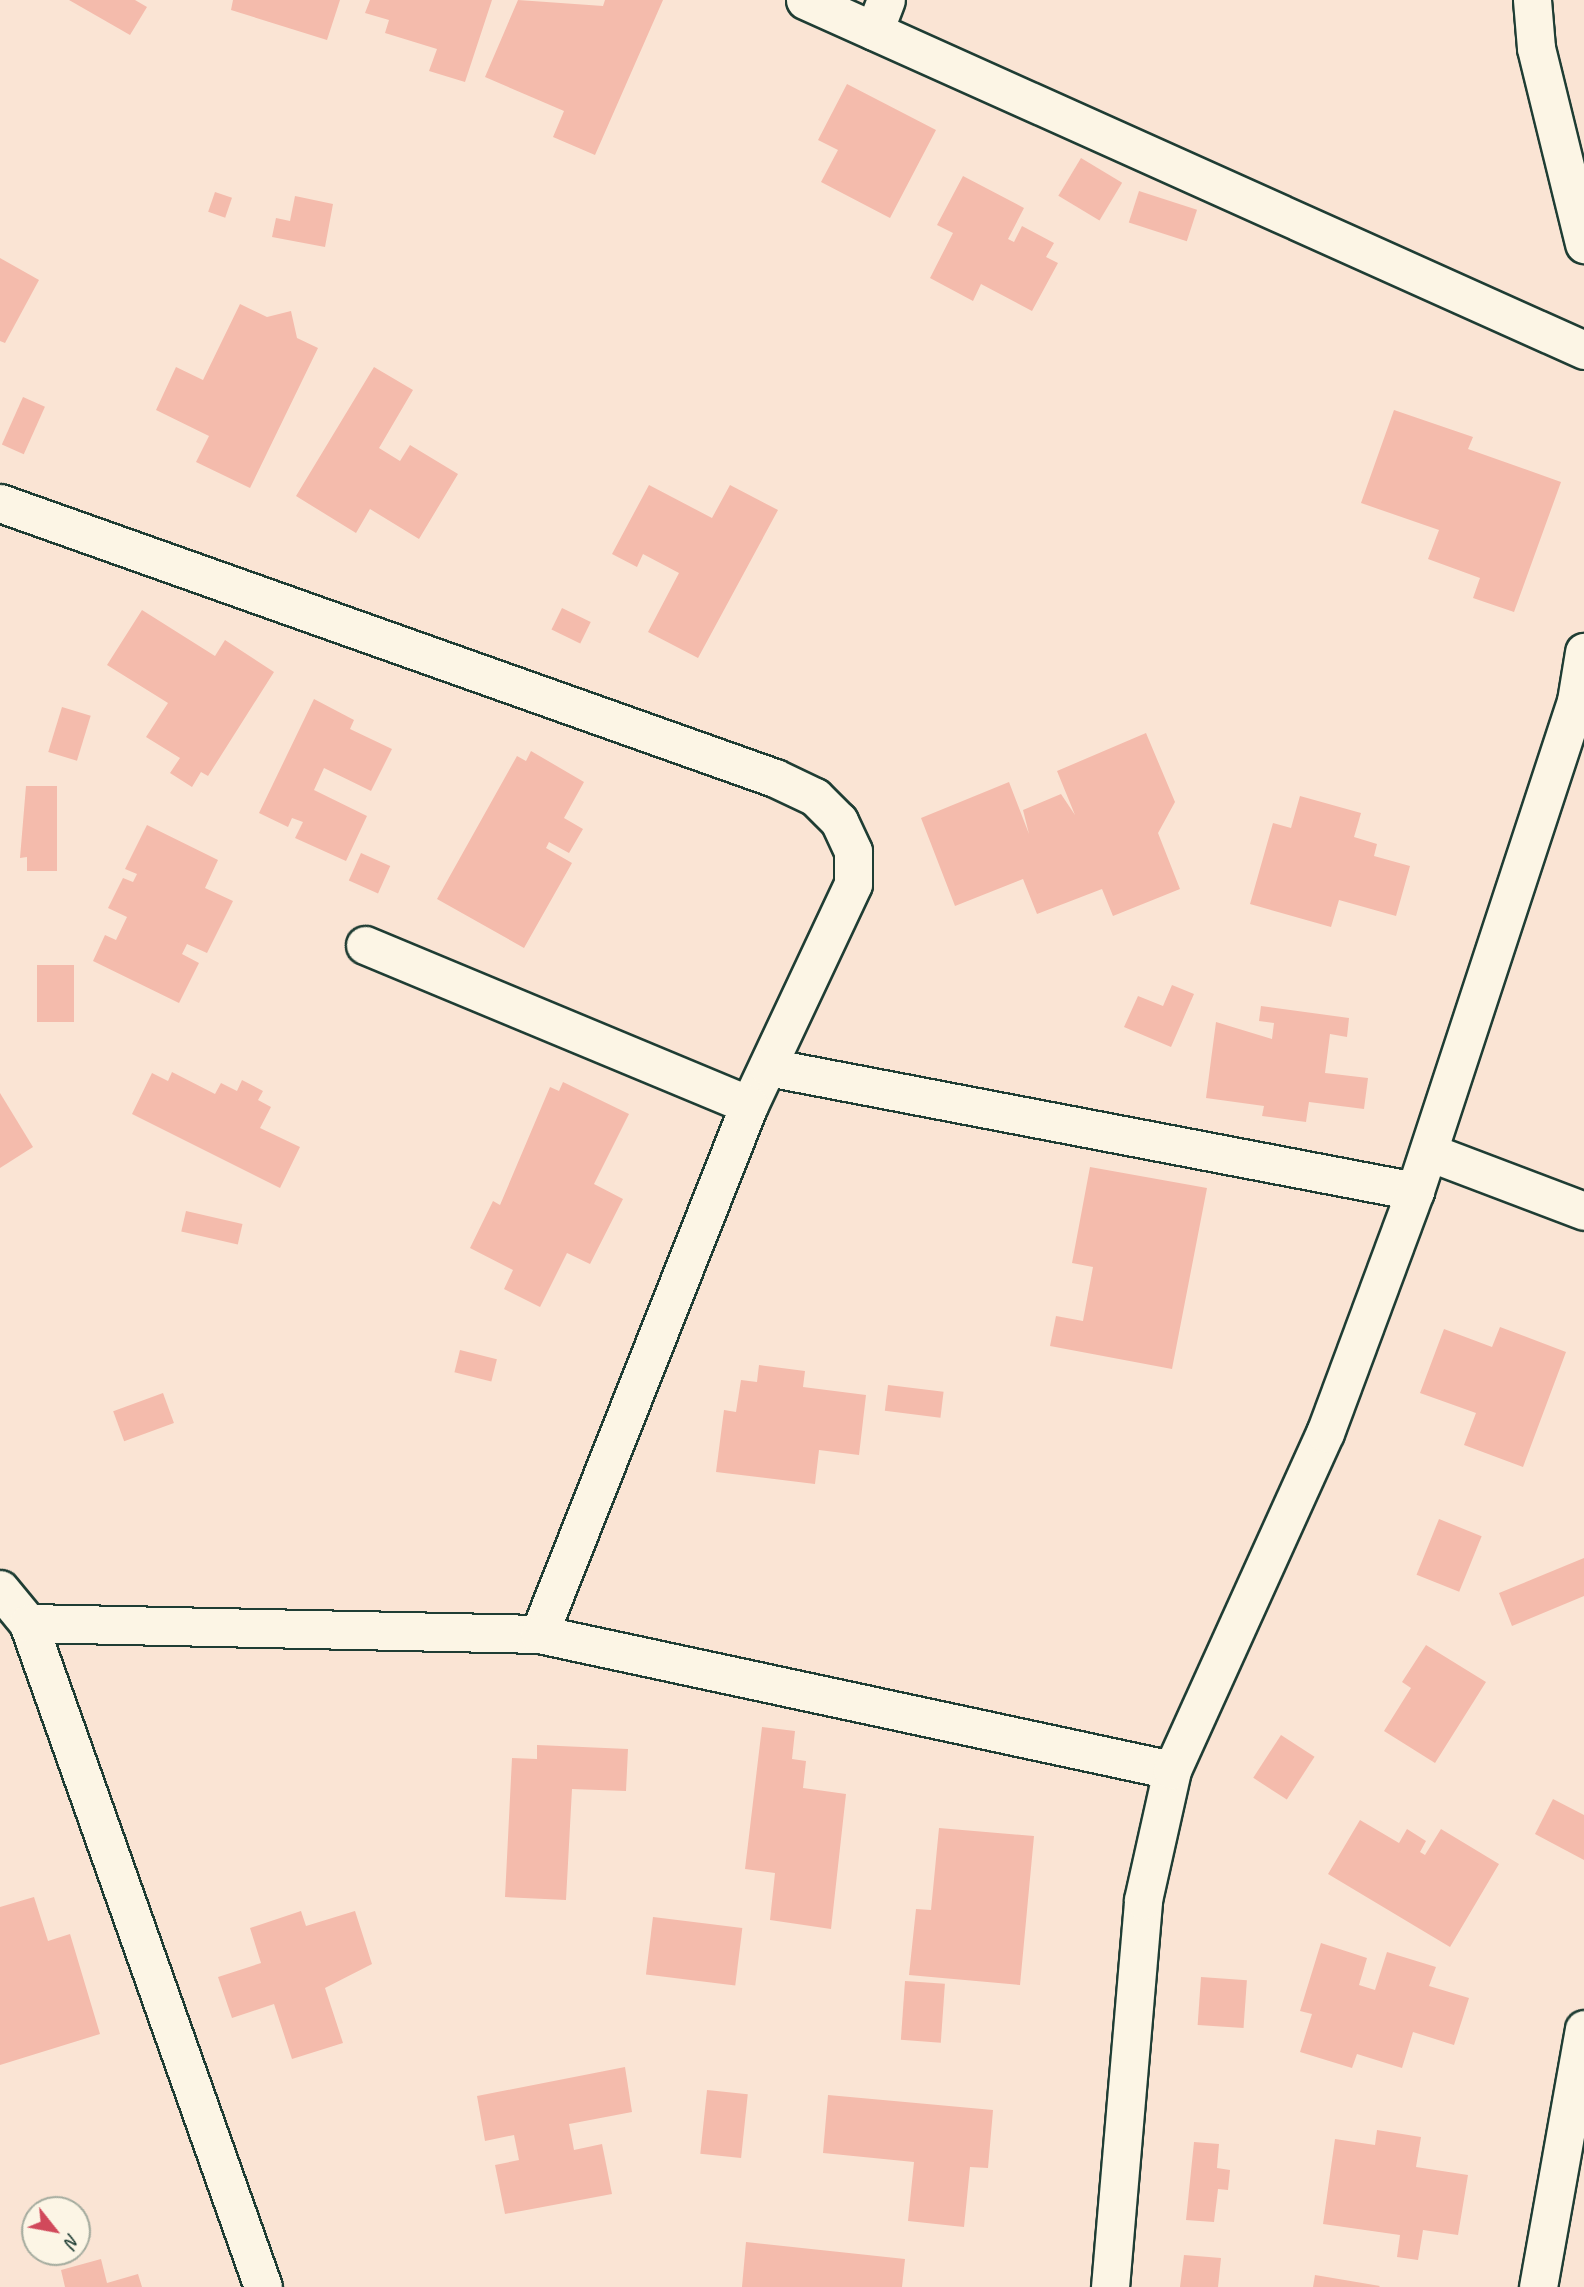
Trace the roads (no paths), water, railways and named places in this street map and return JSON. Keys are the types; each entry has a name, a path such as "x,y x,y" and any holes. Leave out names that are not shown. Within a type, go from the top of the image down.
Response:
{"street":[{"path":"806,0 880,15 1584,350"},
{"path":"1532,0 1536,48 1584,244"},
{"path":"0,503 815,797 839,821 853,851 853,884 749,1105 539,1634"},
{"path":"1110,2287 1143,1900 1172,1770 1320,1446 1415,1191 1576,701 1584,652"},
{"path":"365,945 749,1105"},
{"path":"768,1067 1415,1191"},
{"path":"1429,1152 1584,1211"},
{"path":"0,1589 28,1623 263,2287"},
{"path":"28,1623 539,1634 1172,1770"},
{"path":"1538,2287 1584,2029"}]}
